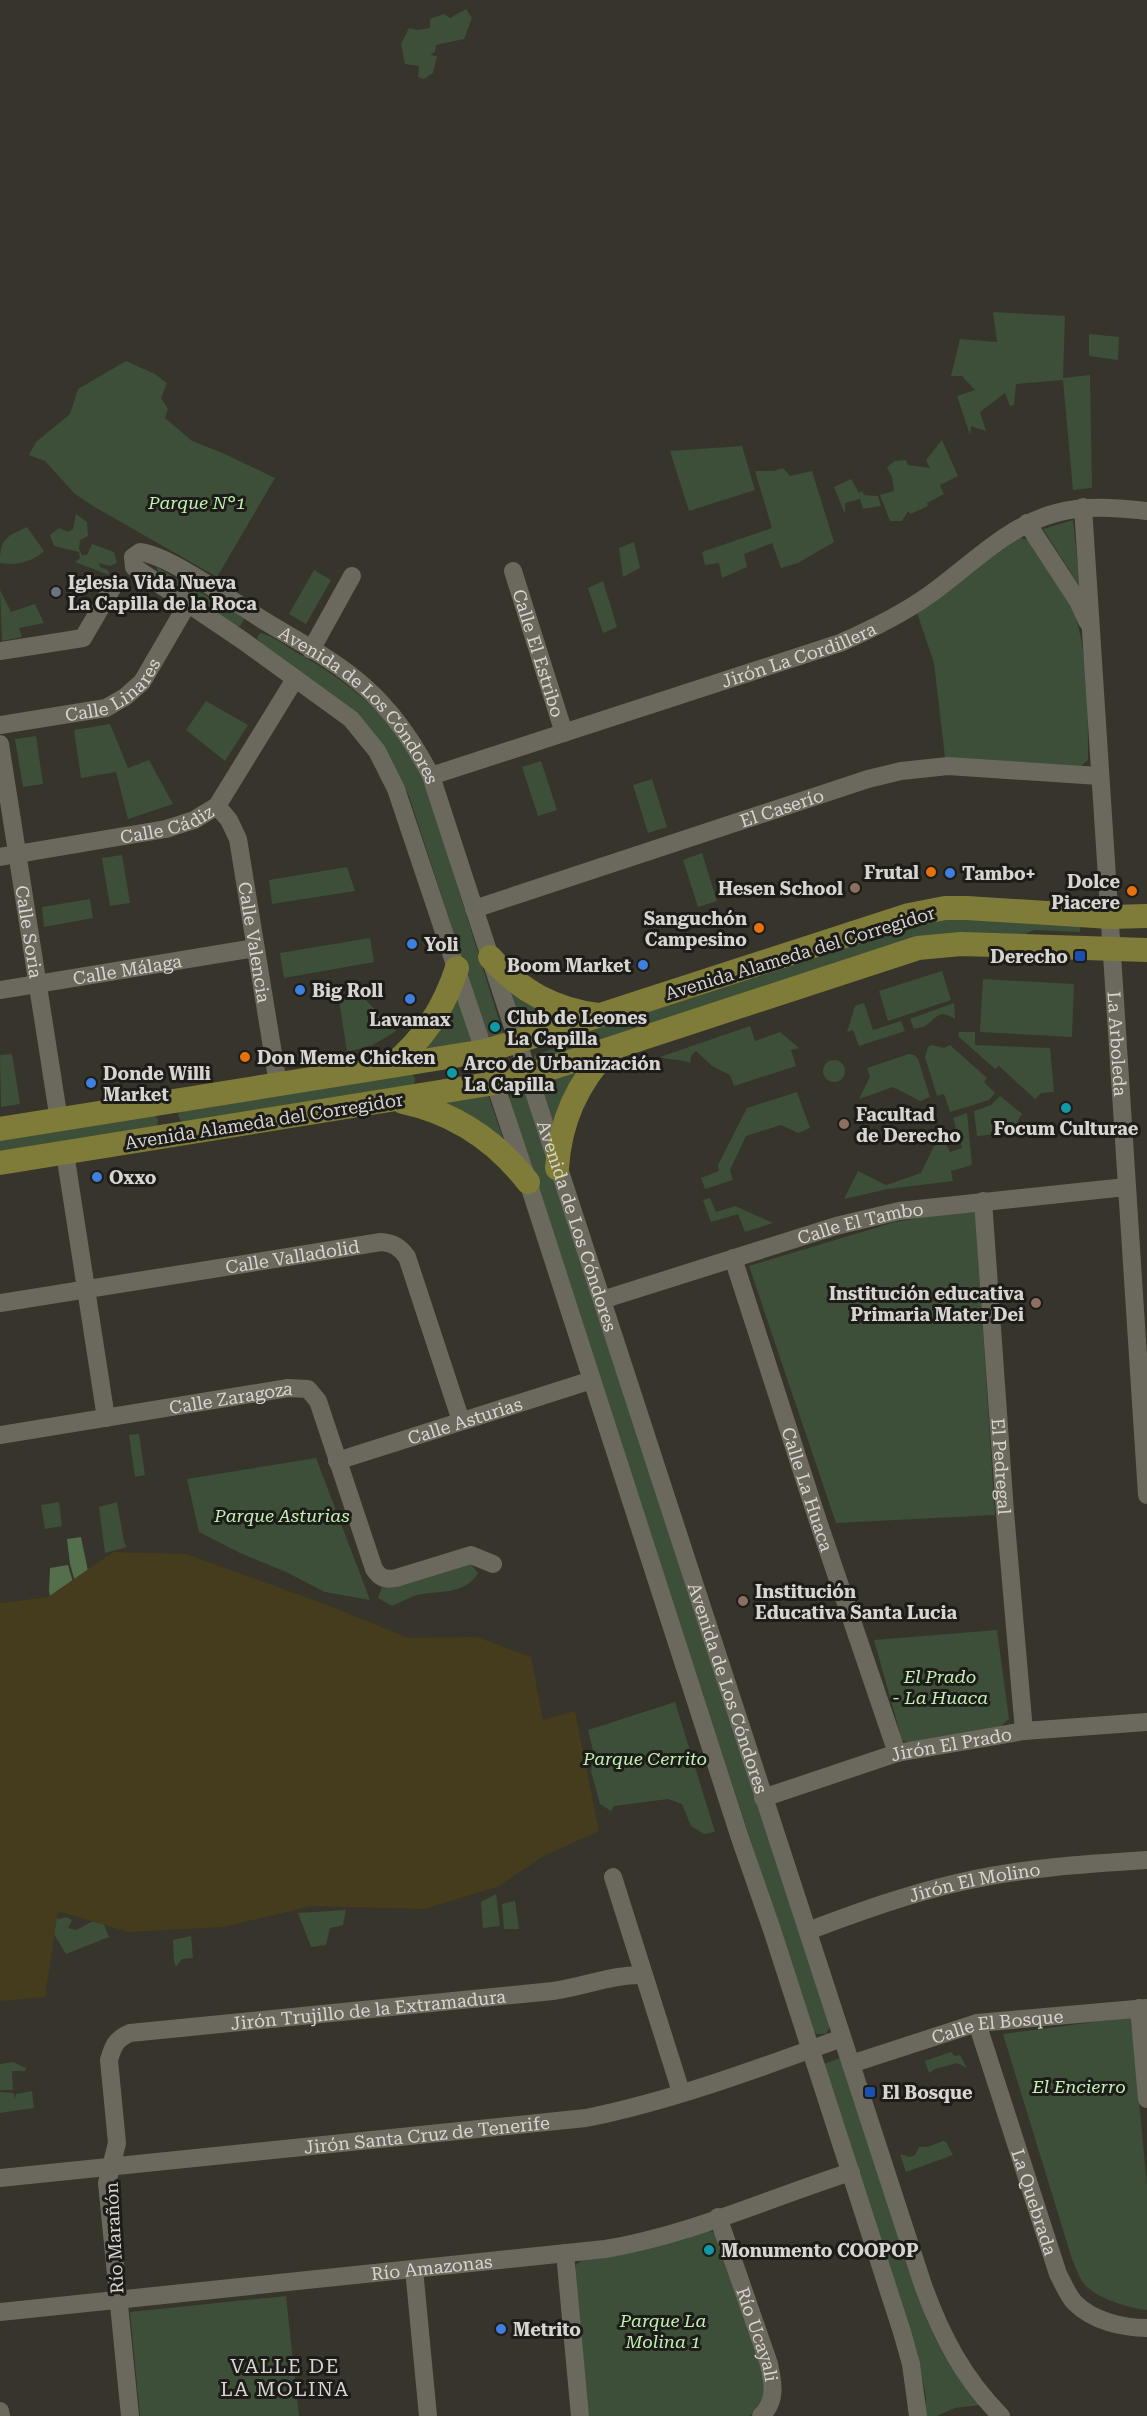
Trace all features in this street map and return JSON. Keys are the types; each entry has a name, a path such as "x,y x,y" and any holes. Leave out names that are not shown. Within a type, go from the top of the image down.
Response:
{"main road":[{"name":"Avenida Alameda del Corregidor","path":"0,1129 485,1051 909,915 945,908 1110,917 1147,916"},
{"name":"Avenida Alameda del Corregidor","path":"0,1163 395,1101 495,1083 528,1075 918,948 961,944 1147,950"},
{"path":"490,957 516,983 531,993 564,1008 601,1015"},
{"path":"390,1066 405,1054 431,1025 442,1007 457,968"},
{"path":"557,1168 561,1136 570,1106 586,1076 609,1049"},
{"path":"420,1062 426,1095"},
{"path":"395,1101 436,1111 472,1129 503,1153 528,1182"},
{"path":"166,1102 172,1136"}],"street":[{"name":"Jirón La Cordillera","path":"430,776 840,643 891,620 930,594 1004,537 1027,523 1055,513 1083,507 1147,510"},
{"name":"La Arboleda","path":"1083,507 1147,1495"},
{"name":"La Arboleda","path":"1027,523 1077,601 1091,631"},
{"name":"Avenida de Los Cóndores","path":"918,2416 911,2364 812,2049 740,1838 485,1051 396,789 377,751 351,719 189,603 141,574 134,567 133,557 140,552 150,553 193,577 311,650 366,688 399,724 418,751 430,776 936,2321 946,2343 974,2386 1001,2416"},
{"name":"Calle El Estribo","path":"513,571 564,733"},
{"path":"311,650 352,576"},
{"path":"0,651 83,638 114,585"},
{"name":"Calle Linares","path":"0,725 106,708 125,697 142,682 189,603"},
{"path":"242,640 258,617"},
{"name":"Calle Cádiz","path":"9,856 166,830 194,820 217,806 295,679"},
{"name":"Calle Soria","path":"0,744 9,856 38,984 59,1120"},
{"name":"El Caserío","path":"474,909 868,780 902,771 948,766 1099,776"},
{"name":"Calle Valencia","path":"217,806 230,820 238,839 278,1084"},
{"name":"Calle Málaga","path":"0,990 255,948"},
{"path":"65,1153 106,1418"},
{"name":"Calle El Tambo","path":"602,1300 837,1226 899,1210 1126,1187"},
{"name":"El Pedregal","path":"983,1201 1005,1512 1024,1731"},
{"name":"Calle Valladolid","path":"0,1303 381,1242 391,1243 401,1249 406,1257 461,1421"},
{"name":"Calle La Huaca","path":"733,1258 814,1510 897,1753"},
{"name":"Calle Asturias","path":"337,1461 592,1380"},
{"name":"Calle Zaragoza","path":"0,1435 288,1388 308,1389 318,1401 374,1569 379,1576 387,1579 471,1555 493,1564"},
{"name":"Jirón El Prado","path":"763,1798 897,1753 1024,1731 1147,1722"},
{"name":"Jirón El Molino","path":"808,1931 897,1899 962,1882 1041,1868 1147,1860"},
{"path":"613,1877 681,2092"},
{"name":"Jirón Trujillo de la Extramadura","path":"109,2060 112,2047 119,2038 130,2033 553,1991 629,1974 644,1975"},
{"path":"1143,2008 1147,2099"},
{"name":"Calle El Bosque","path":"851,2064 977,2023 1143,2008"},
{"name":"La Quebrada","path":"977,2023 1058,2274 1075,2303 1101,2320 1135,2328 1147,2328"},
{"name":"Jirón Santa Cruz de Tenerife","path":"0,2178 586,2118 617,2112 681,2092 842,2038"},
{"name":"Río Marañón","path":"109,2060 117,2143 107,2183 129,2416"},
{"name":"Río Amazonas","path":"0,2312 605,2249 645,2242 851,2172"},
{"name":"Río Ucayali","path":"718,2217 769,2364 773,2383 769,2406 761,2416"},
{"path":"566,2253 580,2416"},
{"path":"414,2269 428,2416"},
{"path":"0,2411 1,2416"}],"green space":[{"path":"466,9 472,18 464,39 436,45 435,52 430,55 437,56 433,73 424,79 418,77 419,66 405,64 401,44 409,28 418,30 430,28 430,19 444,14 450,18"},
{"path":"993,312 1065,316 1063,378 1090,375 1092,488 1073,490 1063,380 1016,384 1014,405 1010,406 1005,393 980,412 986,431 971,426 970,435 957,396 975,390 962,376 951,376 960,339 997,342"},
{"path":"1089,334 1119,337 1118,360 1089,356"},
{"name":"Parque N°1","path":"126,361 155,374 167,383 161,398 168,409 165,418 192,441 275,478 217,577 93,506 75,494 45,461 29,455 36,442 70,414 78,389"},
{"path":"942,440 958,476 940,485 944,494 927,503 928,506 910,514 908,511 902,521 890,521 880,495 894,491 892,477 887,467 895,461 906,460 908,465 930,468 926,460"},
{"path":"742,446 755,490 689,511 670,451"},
{"path":"783,468 790,476 812,471 834,542 798,563 781,568 772,543 744,554 747,567 722,578 719,563 705,565 702,552 772,528 755,471 774,471"},
{"path":"851,479 859,493 862,491 864,495 878,496 881,506 863,509 860,499 845,503 845,514 834,487"},
{"path":"76,514 87,522 88,536 80,540 79,549 82,555 87,555 92,544 114,552 117,563 110,566 99,563 100,567 108,570 109,575 75,562 80,558 79,552 54,546 50,535 59,528 68,532 73,529"},
{"path":"1073,520 1080,587 1043,529"},
{"path":"27,527 44,551 24,562 0,563 1,548 6,539"},
{"path":"1017,537 1028,540 1057,581 1071,605 1077,622 1084,660 1087,702 1088,760 1081,766 945,757 934,663 917,613"},
{"path":"634,542 640,568 623,577 619,548"},
{"path":"157,567 243,617 244,620 240,626 234,626 158,573"},
{"path":"314,570 331,580 306,624 289,614"},
{"path":"603,581 617,627 603,633 588,588"},
{"path":"0,590 11,612 35,604 44,623 19,628 22,637 2,641"},
{"path":"260,633 276,639 344,682 378,713 406,749 429,795 503,1033 490,1037 487,1034 409,796 385,749 282,658 260,642 257,638"},
{"path":"206,701 248,725 225,761 186,730"},
{"path":"110,724 128,768 149,760 173,804 128,819 116,772 81,778 74,730"},
{"path":"36,736 43,784 23,787 15,739"},
{"path":"541,761 557,810 538,816 522,767"},
{"path":"652,779 667,827 648,833 633,785"},
{"path":"702,853 717,901 698,907 683,860"},
{"path":"122,855 130,903 110,906 102,858"},
{"path":"347,867 355,891 272,904 269,880"},
{"path":"90,899 93,918 44,927 42,907"},
{"path":"935,917 1080,922 1080,932 1034,930 1019,937 956,933 543,1063 532,1061 535,1055 583,1038 589,1029"},
{"path":"370,938 374,962 284,978 280,953"},
{"path":"942,971 951,1000 888,1021 879,991"},
{"path":"983,979 1074,984 1072,1037 980,1032"},
{"path":"513,992 561,1015 523,1032 511,996"},
{"path":"359,993 396,1031 373,1045 347,1052 339,1000"},
{"path":"458,997 471,1042 426,1051 425,1045"},
{"path":"864,1003 873,1030 901,1021 905,1031 859,1046 853,1030 847,1032 855,1006"},
{"path":"954,1003 955,1019 943,1014 934,1018 927,1025 914,1029 910,1019"},
{"path":"750,1026 755,1041 780,1032 799,1048 791,1050 796,1066 734,1086 730,1075 712,1066 696,1051 691,1056 690,1063 660,1057"},
{"path":"959,1032 975,1032 975,1045 1050,1048 1054,1092 1041,1093 1035,1099 999,1066 995,1069 958,1036"},
{"path":"932,1045 944,1048 950,1045 987,1078 984,1082 995,1093 989,1100 950,1112 944,1094 937,1096 925,1057 928,1047"},
{"path":"12,1054 20,1104 1,1107 0,1055"},
{"path":"909,1054 918,1059 930,1097 920,1101 893,1087 859,1099 870,1077 867,1068"},
{"path":"834,1060 842,1063 845,1071 842,1079 834,1082 826,1079 823,1071 826,1063"},
{"path":"578,1069 553,1123 540,1083"},
{"path":"412,1073 415,1079 414,1086 182,1124 178,1115 180,1109"},
{"path":"518,1090 526,1095 829,2024 826,2034 816,2034 812,2029 509,1099 511,1094"},
{"path":"797,1092 810,1128 798,1133 781,1125 746,1136 730,1170 733,1180 705,1189 701,1178 719,1171 718,1165 747,1108"},
{"path":"488,1095 504,1141 435,1102"},
{"path":"1000,1096 1022,1114 1018,1120 1019,1132 977,1136 974,1111 991,1105"},
{"path":"967,1113 972,1165 951,1171 953,1181 888,1189 844,1199 858,1171 886,1185 921,1173 934,1146 945,1142 950,1152 962,1148 953,1118"},
{"path":"155,1115 158,1120 157,1127 0,1155 0,1137"},
{"path":"710,1198 716,1212 735,1206 773,1223 745,1232 738,1214 711,1222 703,1200"},
{"path":"975,1209 995,1515 836,1523 749,1266 895,1222"},
{"path":"139,1434 145,1475 135,1477 129,1435"},
{"name":"Parque Asturias","path":"316,1458 370,1600 325,1592 199,1532 187,1479"},
{"path":"59,1502 62,1526 45,1529 41,1505"},
{"path":"117,1502 124,1542 127,1547 105,1553 99,1507"},
{"path":"81,1537 91,1586 77,1589 70,1564 67,1539"},
{"path":"470,1563 478,1573 465,1586 449,1591 414,1596 392,1606 378,1598 384,1581"},
{"path":"68,1565 75,1589 59,1638 49,1591 50,1568"},
{"name":"El Prado - La Huaca","path":"997,1630 1009,1719 1001,1726 911,1744 902,1740 874,1640"},
{"name":"Parque Cerrito","path":"675,1702 715,1832 704,1834 691,1826 682,1804 668,1799 614,1806 611,1811 600,1804 591,1771 594,1755 588,1730"},
{"path":"496,1894 500,1926 483,1928 481,1902"},
{"path":"515,1901 519,1929 504,1929 502,1904"},
{"path":"346,1910 343,1925 330,1928 326,1945 311,1947 298,1913"},
{"path":"43,1916 60,1919 66,1917 72,1920 68,1928 76,1930 101,1917 109,1937 66,1954"},
{"path":"191,1936 193,1958 182,1959 176,1967 173,1940"},
{"name":"El Encierro","path":"1131,2017 1147,2185 1147,2310 1106,2299 1091,2290 1081,2280 1072,2259 1003,2034"},
{"path":"951,2052 955,2056 960,2055 967,2068 957,2063 929,2073 925,2061"},
{"path":"840,2058 928,2323 951,2366 980,2405 955,2408 937,2416 925,2416 926,2397 917,2352 824,2064"},
{"path":"13,2062 26,2068 25,2071 12,2071 13,2090 0,2090 0,2064"},
{"path":"32,2091 34,2108 0,2113 0,2092 14,2093 15,2100 16,2094"},
{"path":"946,2142 953,2155 906,2172 900,2154 910,2157 915,2155 919,2147 927,2147"},
{"name":"Parque La Molina 1","path":"707,2230 718,2234 764,2373 766,2397 757,2411 749,2416 589,2416 576,2265 582,2260"},
{"path":"286,2296 299,2416 140,2416 130,2312"}],"sand":[{"path":"113,1552 186,1554 322,1603 408,1638 477,1637 531,1657 543,1720 575,1711 599,1831 544,1856 497,1887 424,1909 312,1906 223,1927 128,1932 58,1911 45,1997 0,2001 0,1603 48,1597"}],"place":[{"name":"Iglesia Vida Nueva La Capilla de la Roca","path":"56,592"},
{"name":"Frutal","path":"931,872"},
{"name":"Tambo+","path":"950,873"},
{"name":"Hesen School","path":"855,888"},
{"name":"Dolce Piacere","path":"1132,891"},
{"name":"Sanguchón Campesino","path":"759,928"},
{"name":"Yoli","path":"412,944"},
{"name":"Derecho","path":"1080,956"},
{"name":"Boom Market","path":"643,965"},
{"name":"Big Roll","path":"300,990"},
{"name":"Lavamax","path":"410,999"},
{"name":"Club de Leones La Capilla","path":"495,1027"},
{"name":"Don Meme Chicken","path":"245,1057"},
{"name":"Arco de Urbanización La Capilla","path":"452,1073"},
{"name":"Donde Willi Market","path":"91,1083"},
{"name":"Focum Culturae","path":"1066,1108"},
{"name":"Facultad de Derecho","path":"844,1124"},
{"name":"Oxxo","path":"97,1177"},
{"name":"Institución educativa Primaria Mater Dei","path":"1036,1303"},
{"name":"Institución Educativa Santa Lucia","path":"743,1601"},
{"name":"El Bosque","path":"870,2092"},
{"name":"Monumento COOPOP","path":"709,2250"},
{"name":"Metrito","path":"501,2329"}],"district":[{"name":"VALLE DE LA MOLINA","path":"285,2378"}]}
